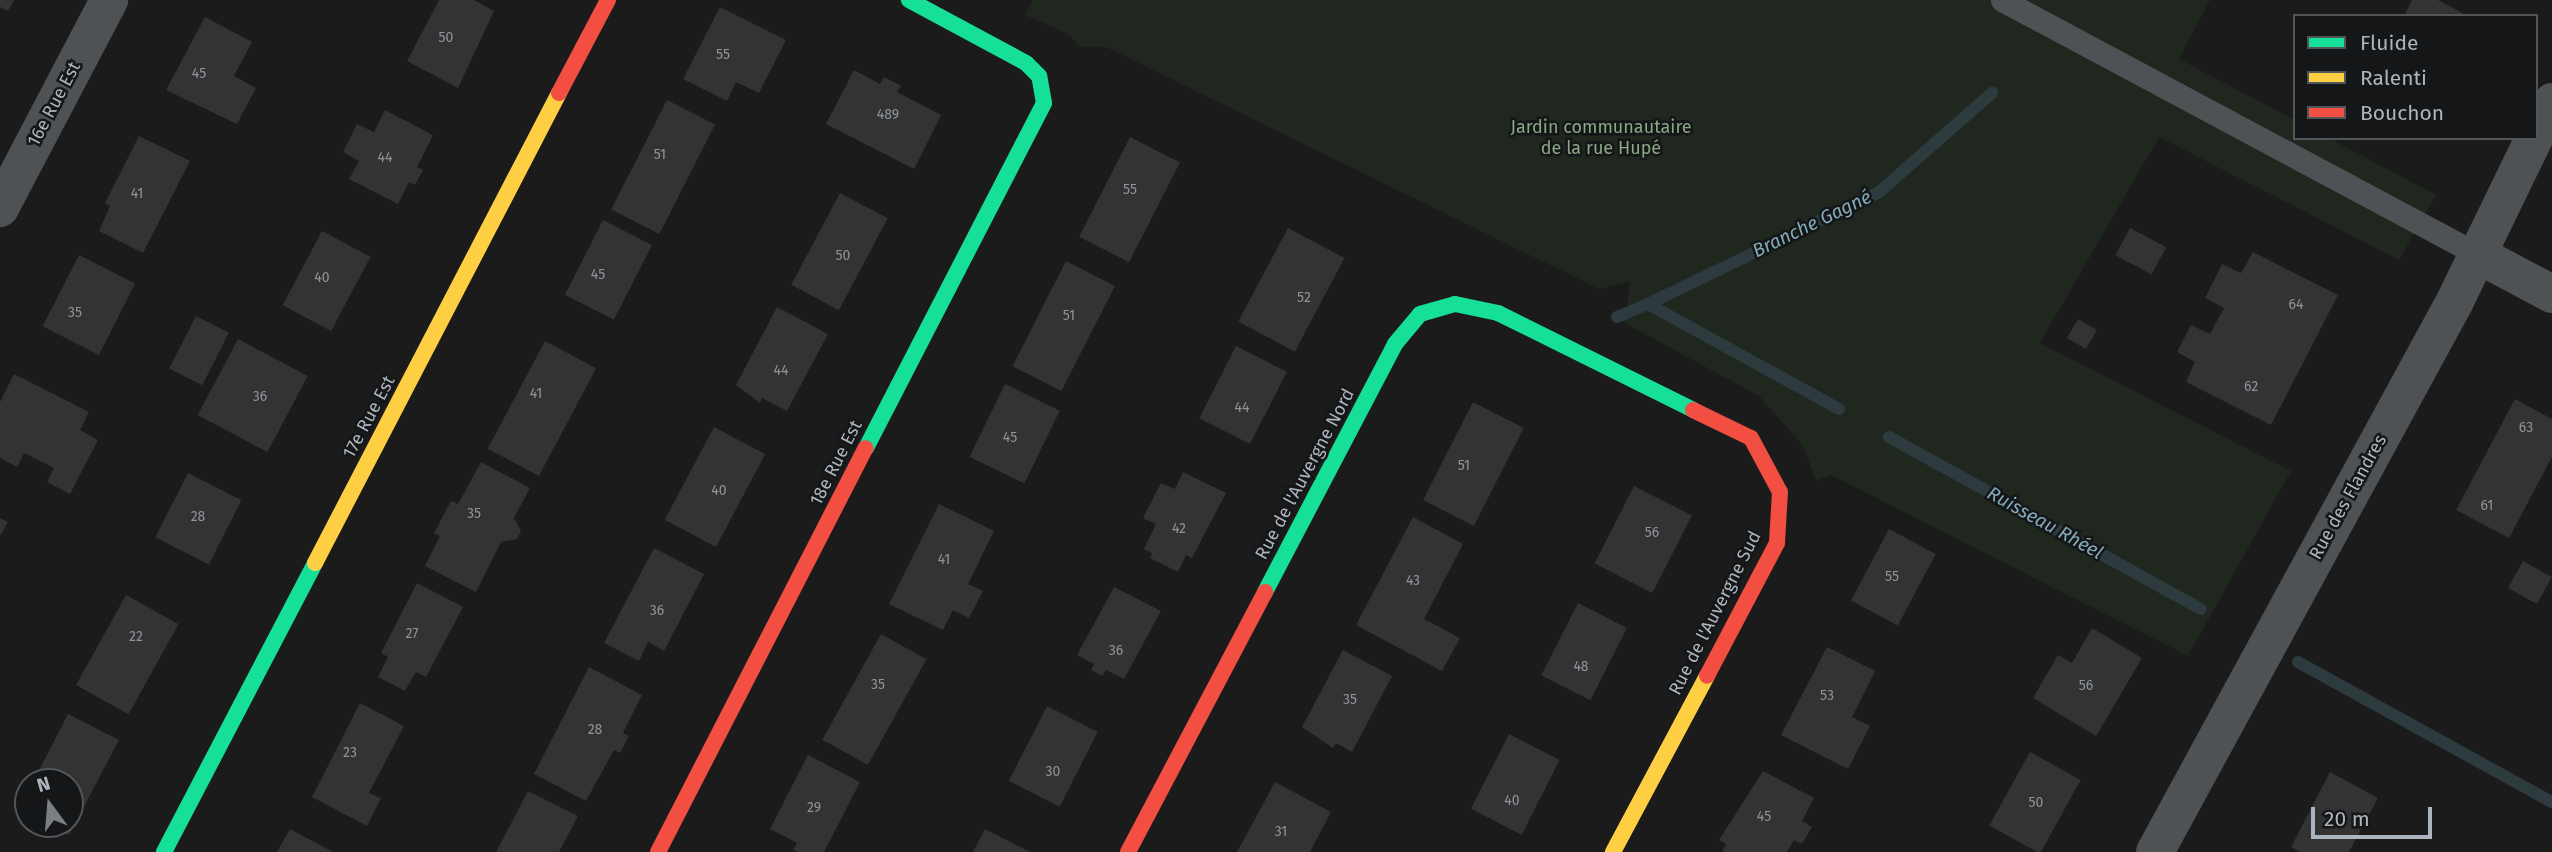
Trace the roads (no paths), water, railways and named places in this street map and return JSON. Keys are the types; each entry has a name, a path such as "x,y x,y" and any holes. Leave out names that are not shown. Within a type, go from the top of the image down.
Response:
{"street":[{"name":"16e Rue Est","path":"0,208 109,0"},
{"name":"17e Rue Est","path":"164,852 608,0"},
{"name":"18e Rue Est","path":"658,852 1038,115 1045,91 1026,63 909,0"},
{"path":"2538,130 2552,102"},
{"name":"Rue des Flandres","path":"2155,852 2477,254 2533,140"},
{"path":"2477,254 2552,294"},
{"name":"Rue de l'Auvergne Nord","path":"1128,852 1395,344 1420,314 1455,304 1498,313 1625,374"},
{"name":"Rue de l'Auvergne Sud","path":"1613,852 1777,542 1780,492 1770,466 1751,438 1625,374"}],"lane":[{"path":"2002,0 2477,254"}],"waterway":[{"name":"Branche Gagné","path":"1648,304 1878,193 1992,93"},
{"name":"Ruisseau Rhéel","path":"1617,317 1648,304 1839,409"},
{"name":"Ruisseau Rhéel","path":"1889,437 2201,609"},
{"name":"Ruisseau Rhéel","path":"2298,662 2552,802"}],"park label":[{"name":"Jardin communautaire de la rue Hupé","path":"1601,138"}]}
